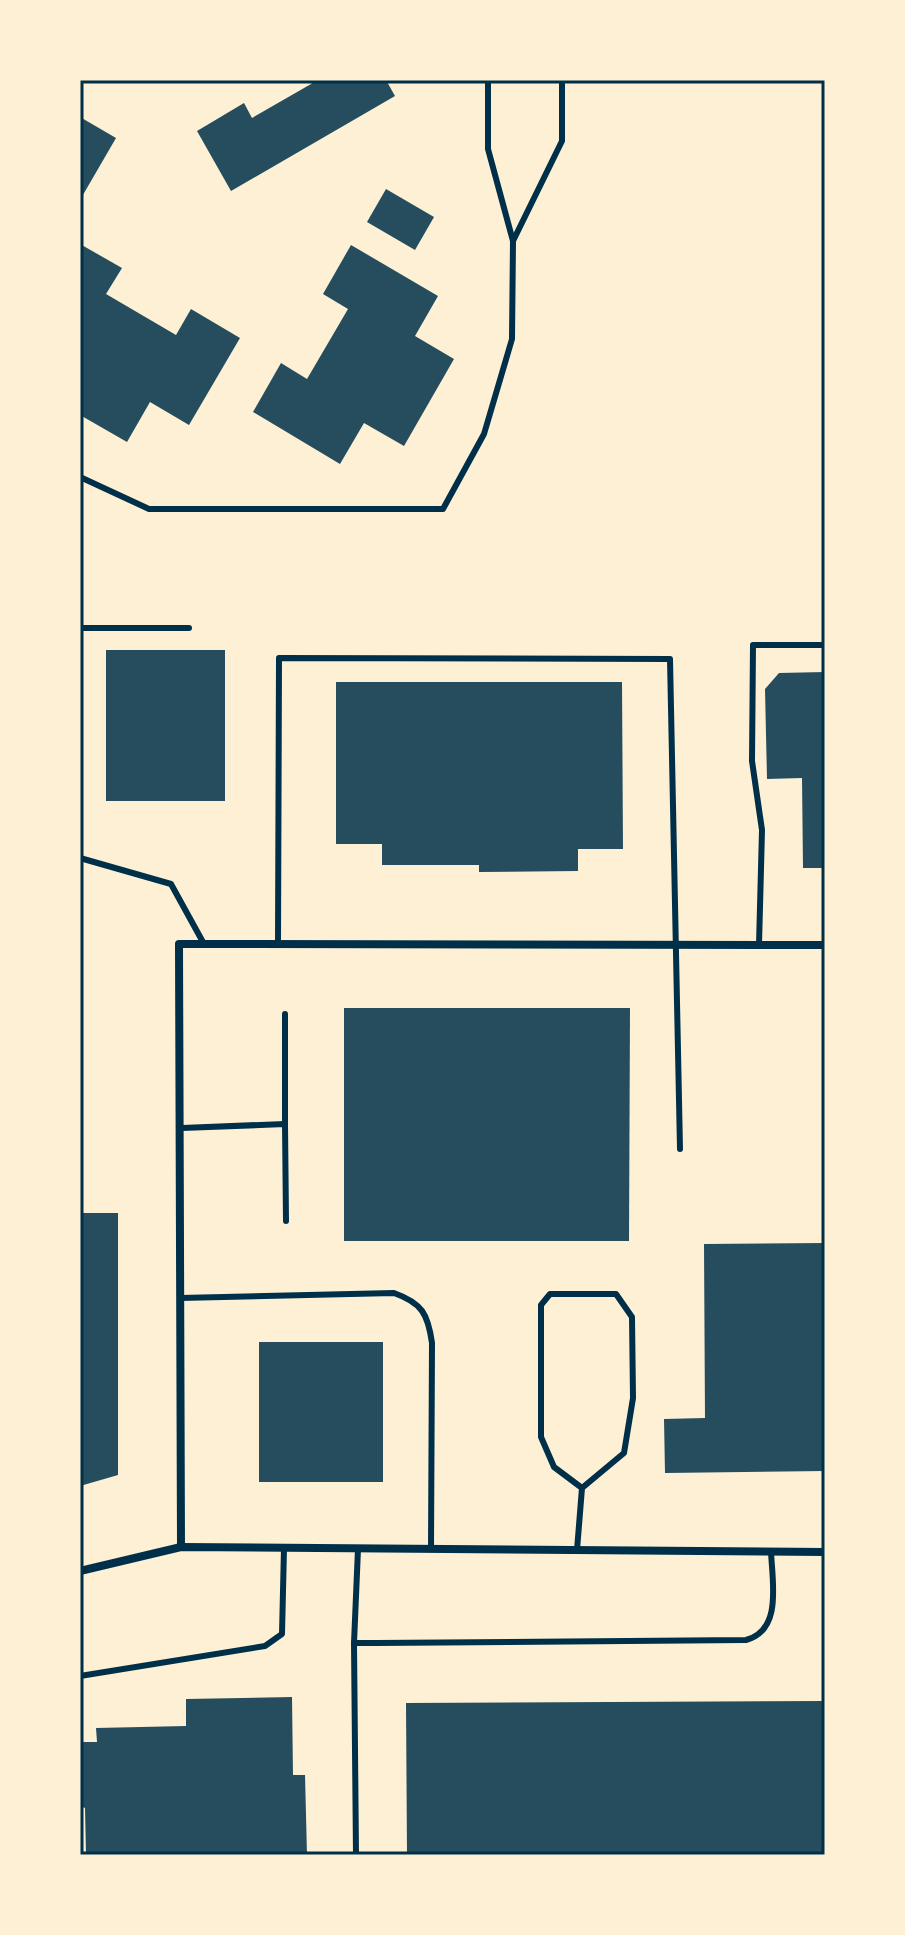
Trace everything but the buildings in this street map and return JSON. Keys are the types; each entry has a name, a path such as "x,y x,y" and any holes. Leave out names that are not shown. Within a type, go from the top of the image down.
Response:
{"street":[{"path":"181,1547 179,944 825,945"},
{"path":"80,1571 181,1547 825,1552"}],"lane":[{"path":"80,477 149,509 443,509 484,434 512,339 513,241 488,149 488,80"},
{"path":"513,241 562,141 562,80"},
{"path":"80,628 189,628"},
{"path":"759,945 762,830 752,761 753,645 825,645"},
{"path":"278,944 279,658 670,659 680,1149"},
{"path":"80,858 171,884 204,944"},
{"path":"285,1014 286,1221"},
{"path":"182,1128 285,1124"},
{"path":"180,1298 394,1293 416,1301 428,1318 432,1343 431,1549"},
{"path":"577,1550 582,1488 624,1453 633,1398 632,1317 616,1294 550,1294 541,1305 541,1437 554,1467 582,1488"},
{"path":"80,1676 265,1646 282,1634 284,1548"},
{"path":"356,1855 354,1643 358,1549"},
{"path":"354,1643 746,1640 759,1637 769,1624 773,1601 771,1551"}]}
